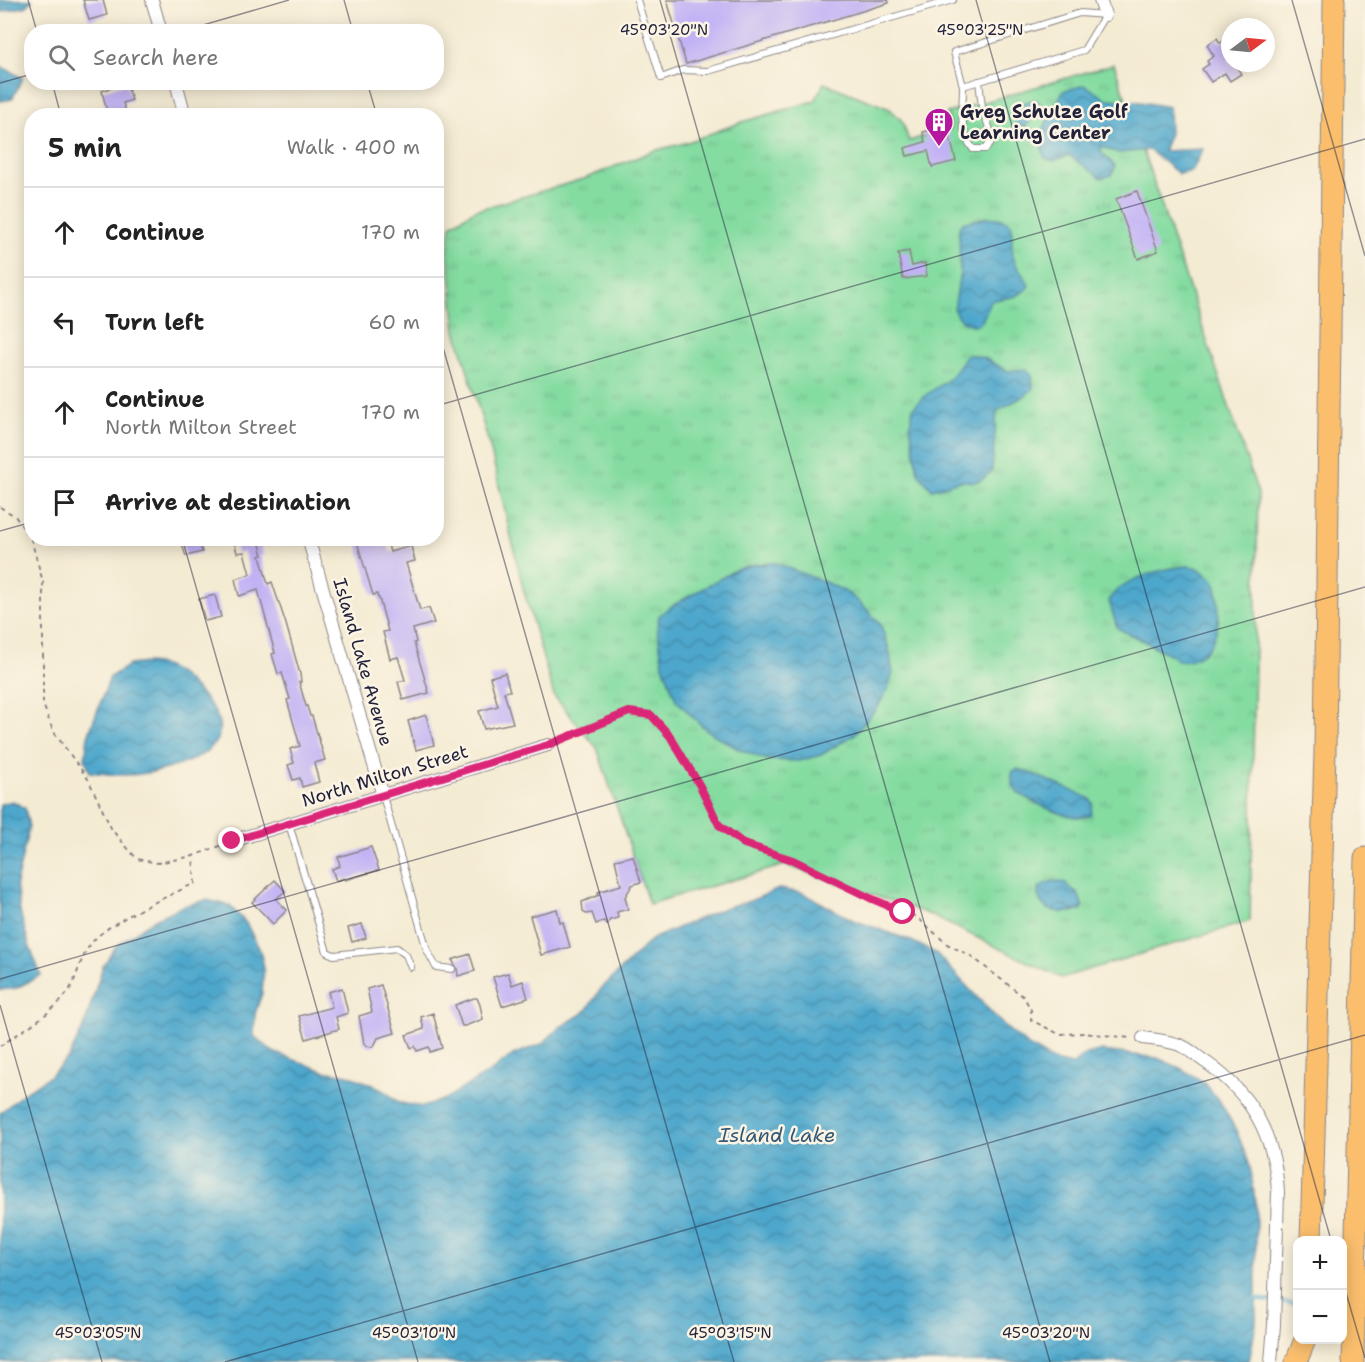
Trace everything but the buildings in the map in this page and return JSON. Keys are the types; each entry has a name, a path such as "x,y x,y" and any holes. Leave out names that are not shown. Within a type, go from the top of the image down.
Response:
{"highway":[{"path":"1311,1236 1325,751 1334,0"},
{"path":"1353,1362 1365,858"},
{"path":"1296,1362 1304,1344"},
{"path":"1306,1344 1307,1362"}],"street":[{"path":"152,0 159,24"},
{"path":"1100,0 1105,15"},
{"path":"178,90 183,108"},
{"name":"Island Lake Avenue","path":"310,546 383,796"},
{"name":"North Milton Street","path":"232,841 548,745"},
{"path":"1143,1038 1183,1046 1226,1076 1252,1108 1263,1126 1274,1155 1277,1173 1274,1325 1271,1362"}],"lane":[{"path":"637,0 660,78 683,70 708,71 953,0"},
{"path":"963,86 979,81 1084,50 1105,15 1080,14 954,52 963,86 962,124 965,138 973,149 986,149 993,140 982,107 979,81"},
{"path":"383,796 426,950 436,967 452,969"},
{"path":"289,824 327,952 334,955 397,948 406,955 411,967"}],"path":[{"path":"0,507 15,516 24,529"},
{"path":"33,546 43,582 43,705 53,731 87,779 112,830 137,859 158,863 193,856 232,841"},
{"path":"548,745 629,712 651,715 676,746 700,786 719,825 744,844 793,860 870,898 917,917 947,944 971,956 1024,997 1032,1010 1030,1020 1036,1024 1059,1034 1084,1033 1143,1038"},
{"path":"0,1046 66,995 81,959 98,937 132,915 195,883 193,856"}],"green space":[{"path":"1114,64 1258,493 1250,921 1061,978 926,913 785,865 649,904 597,748 554,696 523,588 490,447 456,331 448,253 451,225 473,211 584,179 653,151 815,101 824,83 890,109 902,121 909,141 951,128 947,113"}],"water":[{"path":"0,0 32,0 27,6 1,12"},
{"path":"0,66 23,78 12,99 0,101"},
{"path":"1085,85 1106,99 1169,107 1170,133 1163,151 1203,149 1192,171 1179,174 1149,150 1119,153 1101,147 1101,152 1115,166 1112,175 1101,178 1069,155 1053,161 1045,158 1042,149 1043,132 1063,91"},
{"path":"1036,100 1040,103 1026,127 1018,125 1012,117 1013,108 1021,103"},
{"path":"988,217 1003,219 1012,225 1015,263 1029,285 1022,293 991,301 982,321 973,325 960,319 954,310 960,272 959,228 962,223"},
{"path":"968,354 984,358 1008,371 1026,369 1032,375 1033,388 1026,395 997,411 992,471 981,480 956,482 932,489 918,473 910,425 913,408 923,397 949,379"},
{"path":"775,563 825,582 857,600 880,623 889,649 893,673 888,689 877,708 854,735 821,755 799,761 768,760 738,749 706,730 676,700 663,665 657,628 659,616 668,608 737,569 756,564"},
{"path":"1189,566 1198,568 1214,580 1218,619 1216,632 1204,652 1193,659 1179,661 1117,628 1109,601 1122,586 1132,581 1157,572"},
{"path":"146,663 162,665 180,675 205,699 219,721 219,734 214,744 192,760 162,770 118,775 90,772 85,759 88,736 110,677 129,665"},
{"path":"1018,769 1089,798 1093,803 1091,815 1083,817 1064,814 1018,793 1013,786 1012,777 1013,771"},
{"path":"13,801 25,808 29,827 16,884 20,912 29,945 41,975 17,988 0,990 0,804"},
{"path":"1053,881 1066,883 1078,893 1083,907 1081,910 1059,912 1046,908 1039,897 1038,889"},
{"name":"Island Lake","path":"779,889 803,893 851,919 909,940 936,953 1005,1027 1030,1047 1054,1061 1072,1065 1084,1055 1103,1051 1157,1058 1204,1082 1222,1105 1237,1132 1250,1166 1256,1206 1256,1324 1249,1362 0,1362 0,1113 25,1092 50,1076 69,1057 84,1026 103,966 116,946 155,919 183,906 206,900 229,905 246,923 260,950 264,968 262,993 255,1014 254,1036 273,1052 324,1071 348,1075 378,1087 401,1103 423,1107 445,1099 513,1055 542,1044 560,1027 585,1012 601,989 652,939 724,908 750,901"}],"waterway":[{"path":"1252,1299 1293,1303"}],"place":[{"name":"Greg Schulze Golf Learning Center","path":"939,148"}],"route":[{"path":"232,841 548,745 629,712 651,715 670,736 700,786 719,825 744,844 793,860 903,912"}]}
